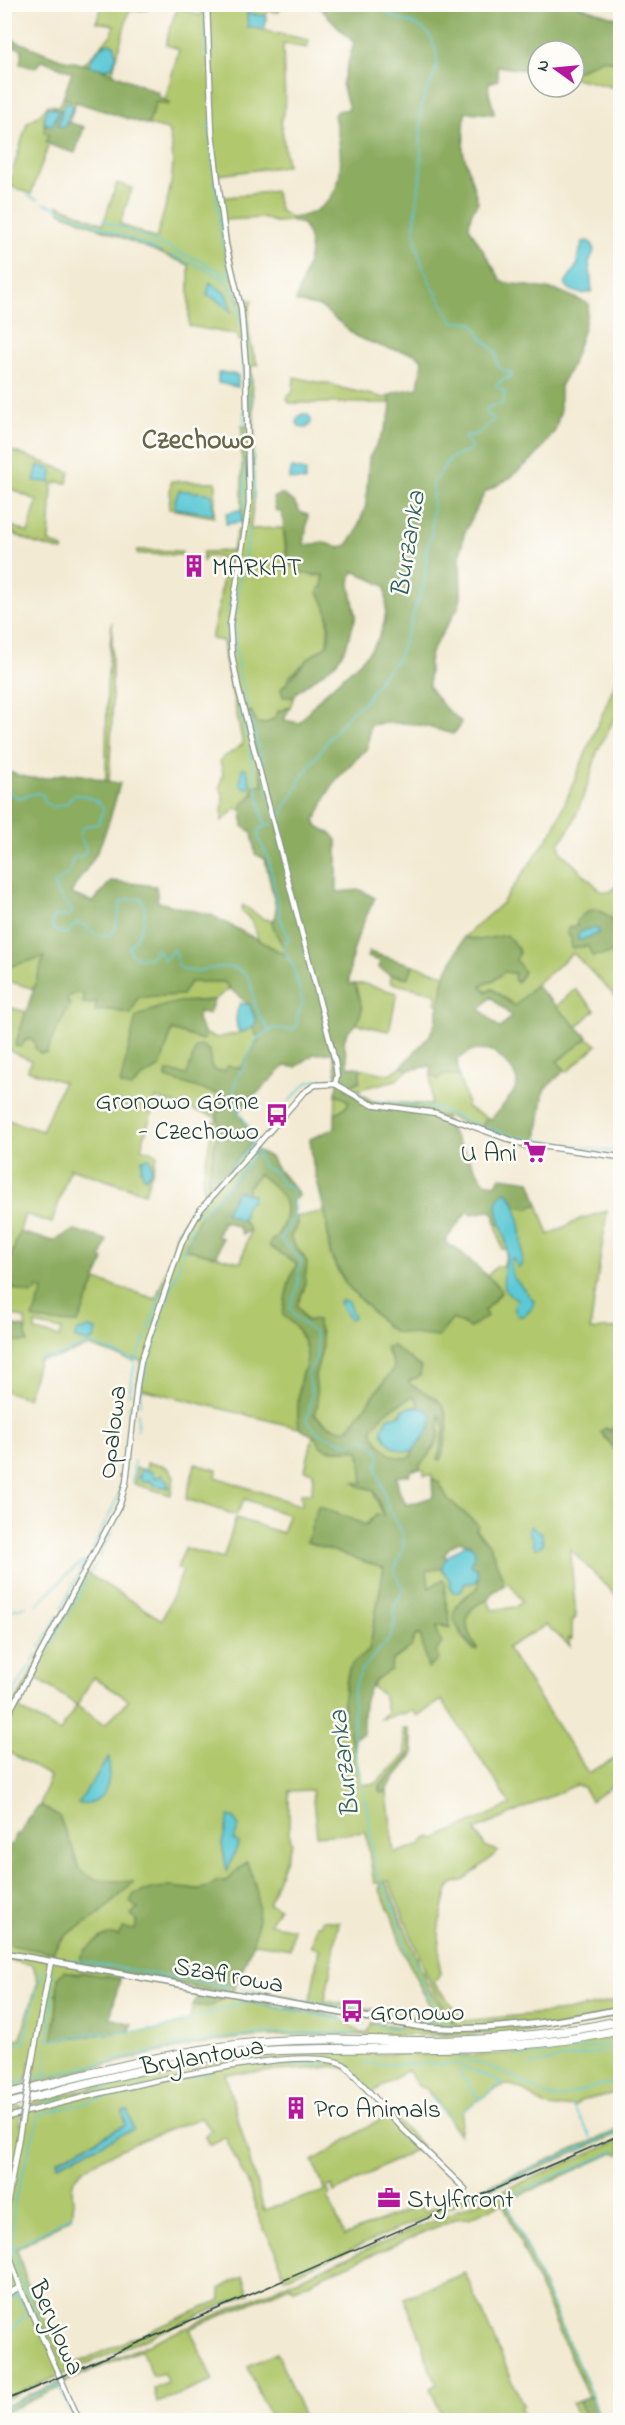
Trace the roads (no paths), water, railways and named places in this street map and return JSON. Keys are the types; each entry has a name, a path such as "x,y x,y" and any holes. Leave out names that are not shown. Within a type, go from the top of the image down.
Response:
{"highway":[{"path":"4,2095 166,2055 241,2043 310,2040 486,2039 555,2033 621,2021"},
{"path":"4,2105 158,2067 242,2053 281,2050 496,2048 565,2041 621,2030"}],"street":[{"path":"207,4 212,133 226,245 242,319 248,403 249,504 232,607 231,646 239,691 335,1061 337,1074 335,1084 370,1104 436,1113 519,1143 621,1157"},
{"name":"Opalowa","path":"4,1722 122,1499 140,1369 185,1236 201,1209 306,1090 319,1084 335,1084"},
{"name":"Szafirowa","path":"4,1953 393,2023 446,2029 559,2020 621,2009"},
{"name":"Berylowa","path":"51,1961 5,2212 8,2251 20,2287 79,2421"},
{"name":"Brylantowa","path":"4,2118 219,2067 257,2062 335,2061 346,2066 403,2129 465,2189"},
{"path":"4,2299 20,2287"}],"water":[{"path":"247,13 266,16 265,28 248,27"},
{"path":"111,43 115,46 116,56 113,66 106,69 89,66 97,52"},
{"path":"65,102 73,106 64,127 58,125"},
{"path":"47,107 59,110 52,126 45,123"},
{"path":"588,241 592,244 594,251 589,262 592,291 581,293 573,291 565,283 578,264 583,242"},
{"path":"210,282 226,294 232,312 214,298 207,296"},
{"path":"221,372 238,375 238,387 218,383 218,374"},
{"path":"301,414 307,414 311,421 307,428 301,428 297,424 297,418"},
{"path":"38,465 52,470 51,482 34,481"},
{"path":"292,468 306,471 305,481 289,479"},
{"path":"179,490 212,494 213,514 175,508"},
{"path":"242,509 242,522 226,524 227,513"},
{"path":"242,768 246,768 251,785 248,788 240,784"},
{"path":"591,928 598,929 599,933 582,940 577,939 580,932"},
{"path":"240,1003 250,1005 256,1022 253,1027 243,1032 238,1030 236,1024"},
{"path":"150,1158 152,1169 145,1178 141,1170 142,1159"},
{"path":"237,1191 253,1195 251,1202 246,1204 242,1221 225,1213"},
{"path":"507,1192 515,1206 522,1239 521,1266 518,1268 513,1259 510,1260 513,1277 534,1301 529,1312 521,1316 518,1316 514,1308 518,1299 510,1296 506,1291 503,1278 507,1249 497,1206 500,1197"},
{"path":"341,1300 348,1302 354,1317 349,1319 339,1302"},
{"path":"89,1328 96,1330 94,1340 88,1342 75,1339 76,1332"},
{"path":"423,1408 430,1412 432,1418 422,1439 412,1451 407,1451 392,1446 382,1429 389,1417 401,1415 404,1409"},
{"path":"141,1469 152,1472 155,1479 162,1475 169,1488 153,1485 151,1481 139,1480"},
{"path":"531,1526 542,1533 543,1544 537,1548 534,1546 529,1529"},
{"path":"466,1544 474,1548 475,1553 471,1565 477,1569 478,1578 473,1583 465,1583 460,1592 452,1592 449,1579 442,1569 443,1564 447,1557"},
{"path":"109,1757 106,1789 96,1800 78,1804"},
{"path":"229,1816 233,1817 239,1827 233,1840 239,1843 227,1871 222,1844"},
{"path":"123,2111 128,2111 133,2129 57,2165 57,2161 125,2125"}],"waterway":[{"path":"205,4 206,56"},
{"name":"Burzanka","path":"275,823 281,817 301,778 332,735 352,711 366,700 382,676 398,659 424,583 427,547 432,534 433,484 449,459 470,450 471,445 465,436 478,434 494,419 486,412 488,407 502,404 505,392 496,386 512,374 500,369 496,352 482,338 474,324 454,322 423,267 415,231 421,168 421,112 423,99 437,68 437,62 434,45 428,34 420,27 394,17 387,12 383,4"},
{"path":"208,122 221,235 230,278"},
{"path":"4,178 10,180"},
{"path":"4,187 13,191"},
{"path":"28,196 38,200"},
{"path":"44,203 163,252"},
{"path":"103,220 205,263 229,277"},
{"path":"170,255 204,269 227,283 236,297 240,326"},
{"path":"236,271 244,301 248,342"},
{"path":"242,346 244,397"},
{"path":"248,349 250,385"},
{"path":"250,391 252,428"},
{"path":"244,402 244,423"},
{"path":"245,430 245,449"},
{"path":"253,442 254,501"},
{"path":"245,457 245,509"},
{"path":"248,709 236,654 235,623 238,591 250,529"},
{"path":"228,613 236,557"},
{"path":"227,625 229,664 236,694"},
{"path":"238,702 247,739"},
{"path":"250,715 277,819"},
{"path":"249,747 263,819 267,825"},
{"path":"4,789 19,798 36,793 43,795 45,802 52,807 66,804 73,795 82,795 94,800 104,809 98,824 85,826 81,830 80,837 86,848 84,855 73,858 69,872 55,884 56,892 73,911 69,916 55,916 52,921 53,929 60,933 67,933 77,923 85,925 95,934 111,935 115,929 121,902 129,899 142,899 144,918 140,931 129,948 131,954 139,958 149,958 157,949 164,960 173,950 177,954 177,965 185,969 193,971 220,967 237,969 249,979 257,1009 269,1030"},
{"name":"Burzanka","path":"253,1146 247,1124 234,1104 237,1079 257,1039 275,1028 293,1030 297,1025 297,1016 303,1003 293,965 286,955 283,944 289,939 289,935 282,921 268,859 259,838 259,829 271,824"},
{"path":"288,1102 308,1082 331,1078"},
{"path":"344,1081 348,1082"},
{"path":"352,1088 364,1097"},
{"path":"375,1101 434,1108 480,1125"},
{"path":"485,1127 516,1137 620,1153"},
{"path":"214,1187 251,1145"},
{"name":"Burzanka","path":"256,1150 263,1167 275,1172 281,1183 290,1187 293,1194 294,1218 280,1239 301,1260 297,1289 290,1307 296,1318 315,1333 316,1358 308,1373 312,1396 307,1419 314,1429 325,1436 349,1444 364,1439 377,1450 379,1453 377,1470 391,1514 404,1537 403,1549 394,1572 404,1589 394,1607 395,1623 390,1638 361,1670 353,1691 355,1752 368,1815 375,1867 382,1881"},
{"path":"199,1217 250,1161 254,1152"},
{"path":"181,1234 189,1219 208,1195"},
{"path":"187,1241 194,1226"},
{"path":"182,1255 186,1245"},
{"path":"168,1273 177,1247"},
{"path":"165,1308 181,1260"},
{"path":"148,1332 163,1287"},
{"path":"143,1382 162,1316"},
{"path":"129,1395 135,1363 145,1338"},
{"path":"40,1358 53,1357 91,1344 136,1361"},
{"path":"140,1405 142,1389"},
{"path":"127,1431 130,1404"},
{"path":"137,1431 138,1413"},
{"path":"126,1448 127,1437"},
{"path":"91,1552 118,1497 125,1453"},
{"path":"132,1482 134,1461"},
{"path":"99,1557 111,1533"},
{"path":"37,1604 73,1569 86,1561"},
{"path":"62,1607 85,1562"},
{"path":"91,1572 96,1563"},
{"path":"49,1649 88,1578"},
{"path":"4,1612 26,1606"},
{"path":"40,1648 58,1615"},
{"path":"4,1710 37,1653"},
{"path":"21,1703 46,1656"},
{"name":"Burzanka","path":"383,1883 399,1921 407,1951 414,1961 427,1995 441,2015 445,2026 453,2024"},
{"path":"37,1954 229,1987"},
{"path":"4,2045 24,2044 43,1970"},
{"path":"48,2038 52,2012 53,1972"},
{"path":"241,1989 299,1999"},
{"path":"304,2000 359,2010"},
{"path":"47,2041 90,2034 157,2030 244,2002 344,2020"},
{"path":"365,2011 378,2013"},
{"path":"385,2015 438,2024"},
{"path":"358,2022 365,2024"},
{"path":"374,2025 399,2029"},
{"path":"32,2079 194,2042 267,2033 356,2033"},
{"path":"515,2057 570,2051 620,2042"},
{"path":"45,2076 47,2047"},
{"path":"530,2065 620,2048"},
{"path":"4,2053 16,2082"},
{"name":"Burzanka","path":"458,2055 495,2068 555,2099 597,2086 620,2082"},
{"path":"284,2065 329,2064"},
{"path":"364,2064 457,2064 503,2083"},
{"path":"259,2065 278,2065"},
{"path":"458,2071 479,2099"},
{"path":"185,2078 211,2072"},
{"path":"72,2097 155,2077"},
{"path":"4,2087 27,2080"},
{"path":"125,2093 180,2081"},
{"path":"463,2111 502,2083"},
{"path":"59,2366 20,2277 12,2244 14,2204 37,2126 38,2115 119,2094"},
{"path":"430,2095 450,2121"},
{"path":"35,2107 67,2098"},
{"path":"572,2105 591,2137"},
{"path":"4,2145 7,2126 5,2122"},
{"path":"471,2195 620,2131"},
{"path":"601,2420 505,2198 615,2151"},
{"path":"14,2248 72,2215"},
{"path":"4,2267 12,2283 6,2288"},
{"path":"4,2315 10,2301 17,2295 27,2314 10,2334 4,2374"},
{"path":"4,2409 58,2385 75,2420"}],"railway":[{"path":"4,2401 620,2135"}],"place":[{"name":"MARKAT","path":"194,566"},
{"name":"Gronowo Górne - Czechowo","path":"277,1115"},
{"name":"U Ani","path":"535,1152"},
{"name":"Gronowo","path":"352,2011"},
{"name":"Pro Animals","path":"296,2108"},
{"name":"Stylfrront","path":"389,2198"}],"district":[{"name":"Czechowo","path":"198,438"}]}
